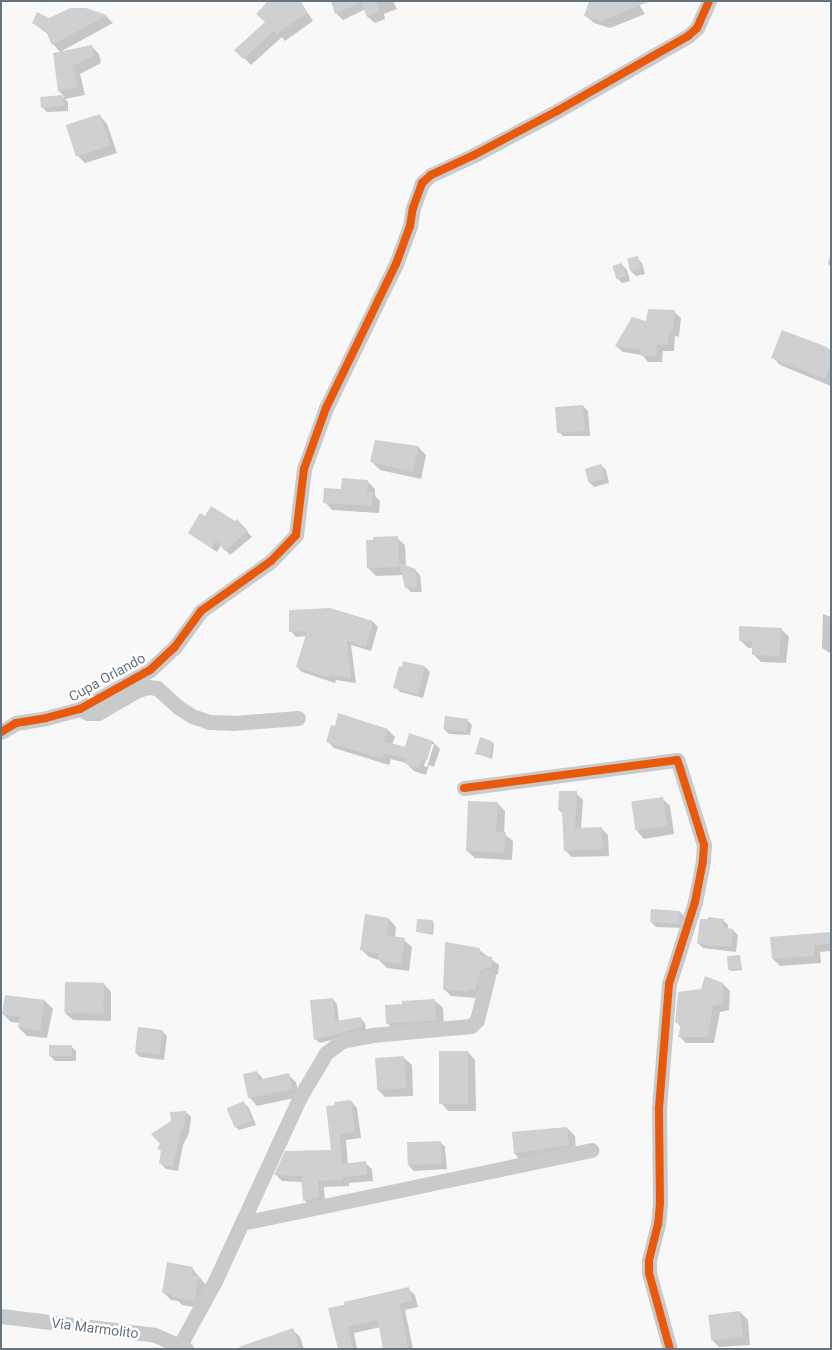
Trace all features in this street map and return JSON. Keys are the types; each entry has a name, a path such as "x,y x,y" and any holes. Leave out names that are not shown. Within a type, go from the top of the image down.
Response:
{"street":[{"name":"Cupa Orlando","path":"1,732 16,723 46,718 80,709 160,662 174,648 201,611 271,561 296,535 304,469 326,408 396,264 410,226 417,194 422,183 431,174 474,155 556,111 688,36 698,28 709,1"},
{"path":"80,709 88,713 98,713 138,690 148,687 157,688 192,716 209,722 233,723 298,718"},
{"path":"464,788 677,760 680,768 704,846 704,861 695,902 669,984 659,1109 660,1210 649,1261 649,1273 670,1349"},
{"path":"183,1347 300,1097 326,1053 342,1041 372,1035 471,1026 477,1020 488,976"},
{"path":"242,1223 590,1150"},
{"name":"Via Marmolito","path":"1,1316 155,1335 183,1347"}],"building":[{"path":"268,1 299,1 307,13 277,34 274,31 243,59 234,50 265,22 256,14"},
{"path":"331,1 376,1 379,12 367,17 361,2 335,14"},
{"path":"589,1 648,2 601,21 584,16"},
{"path":"70,8 86,8 107,15 52,45 46,31 32,23 37,12 49,18"},
{"path":"92,45 94,56 73,66 78,87 58,91 53,53"},
{"path":"63,95 64,106 41,108 40,97"},
{"path":"100,114 110,145 76,157 66,125"},
{"path":"638,256 641,269 630,271 627,258"},
{"path":"622,263 626,276 617,279 612,266"},
{"path":"648,309 675,310 673,331 669,331 668,345 657,345 656,356 641,356 640,350 615,346 632,317 646,321"},
{"path":"782,330 827,347 831,351 831,364 825,379 771,358"},
{"path":"583,405 585,431 557,433 555,407"},
{"path":"375,440 419,446 413,472 370,462"},
{"path":"601,464 605,478 589,483 585,469"},
{"path":"342,478 368,480 367,492 373,492 372,506 323,503 324,488 341,489"},
{"path":"211,506 235,521 237,519 248,531 225,551 216,541 211,548 188,533 200,513 205,516"},
{"path":"398,536 399,567 367,568 366,540 373,540 373,537"},
{"path":"399,563 416,569 417,587 405,588"},
{"path":"330,608 373,621 366,647 347,641 351,678 330,675 329,678 296,667 307,631 289,632 289,610"},
{"path":"739,626 782,628 779,656 752,655 752,641 739,641"},
{"path":"403,661 425,666 418,694 393,688 399,666 402,667"},
{"path":"338,713 388,729 384,741 405,747 409,733 433,741 427,760 422,759 419,768 405,764 407,759 384,753 382,759 326,742 331,725 335,726"},
{"path":"445,716 468,719 466,732 443,729"},
{"path":"480,737 492,741 490,757 475,754"},
{"path":"559,791 577,791 575,828 602,827 603,849 564,851 562,811 558,810"},
{"path":"663,797 667,826 635,830 631,801"},
{"path":"468,801 498,802 496,832 506,832 504,853 466,851"},
{"path":"651,909 680,911 679,924 650,922"},
{"path":"365,914 389,918 387,935 405,938 401,964 378,960 379,954 360,950"},
{"path":"708,917 724,919 723,927 733,929 731,947 697,944 700,919 708,919"},
{"path":"417,919 433,920 432,933 416,932"},
{"path":"831,932 831,944 814,945 814,956 772,959 770,937"},
{"path":"445,942 480,948 479,955 492,957 491,967 481,970 475,990 469,990 468,992 443,989"},
{"path":"740,955 741,969 728,970 727,956"},
{"path":"705,976 723,983 723,1004 713,1005 708,1037 678,1037 681,1023 675,1023 678,992 701,989"},
{"path":"65,982 104,983 103,1014 64,1013"},
{"path":"5,995 45,1000 40,1031 18,1028 20,1017 2,1014"},
{"path":"333,998 335,1021 361,1017 363,1027 314,1040 310,1000"},
{"path":"435,999 436,1020 386,1024 385,1005 402,1004 402,1001"},
{"path":"138,1027 163,1030 160,1055 135,1052"},
{"path":"49,1045 72,1045 72,1056 49,1056"},
{"path":"439,1051 468,1051 468,1104 439,1104"},
{"path":"404,1056 406,1088 377,1090 375,1058"},
{"path":"257,1071 258,1080 289,1073 292,1089 248,1098 243,1074"},
{"path":"351,1100 355,1132 340,1134 342,1164 366,1161 367,1175 343,1177 343,1180 318,1181 319,1197 303,1201 301,1176 274,1175 285,1151 331,1150 326,1106 335,1105 334,1102"},
{"path":"244,1101 252,1120 235,1128 227,1108"},
{"path":"186,1111 184,1129 182,1129 179,1139 173,1167 159,1164 161,1150 157,1149 160,1144 151,1134 171,1121 170,1112"},
{"path":"567,1127 569,1145 514,1154 512,1132"},
{"path":"441,1141 442,1164 408,1165 407,1142"},
{"path":"167,1262 193,1267 192,1275 199,1276 194,1301 162,1293"},
{"path":"409,1287 412,1301 400,1304 408,1349 383,1349 378,1320 348,1327 353,1349 338,1349 328,1308 344,1305 344,1302"},
{"path":"740,1311 743,1337 711,1341 708,1315"},
{"path":"293,1328 300,1349 240,1349 239,1347"}],"cycle path":[{"path":"1,732 16,723 46,718 80,709 150,670 174,648 201,611 271,561 296,535 304,469 326,408 396,264 410,226 413,208 422,183 431,175 474,155 557,111 688,36 697,28 709,1"},
{"path":"464,788 677,760 680,768 704,845 703,861 695,902 669,984 659,1109 660,1203 658,1224 649,1261 649,1273 670,1349"}]}
